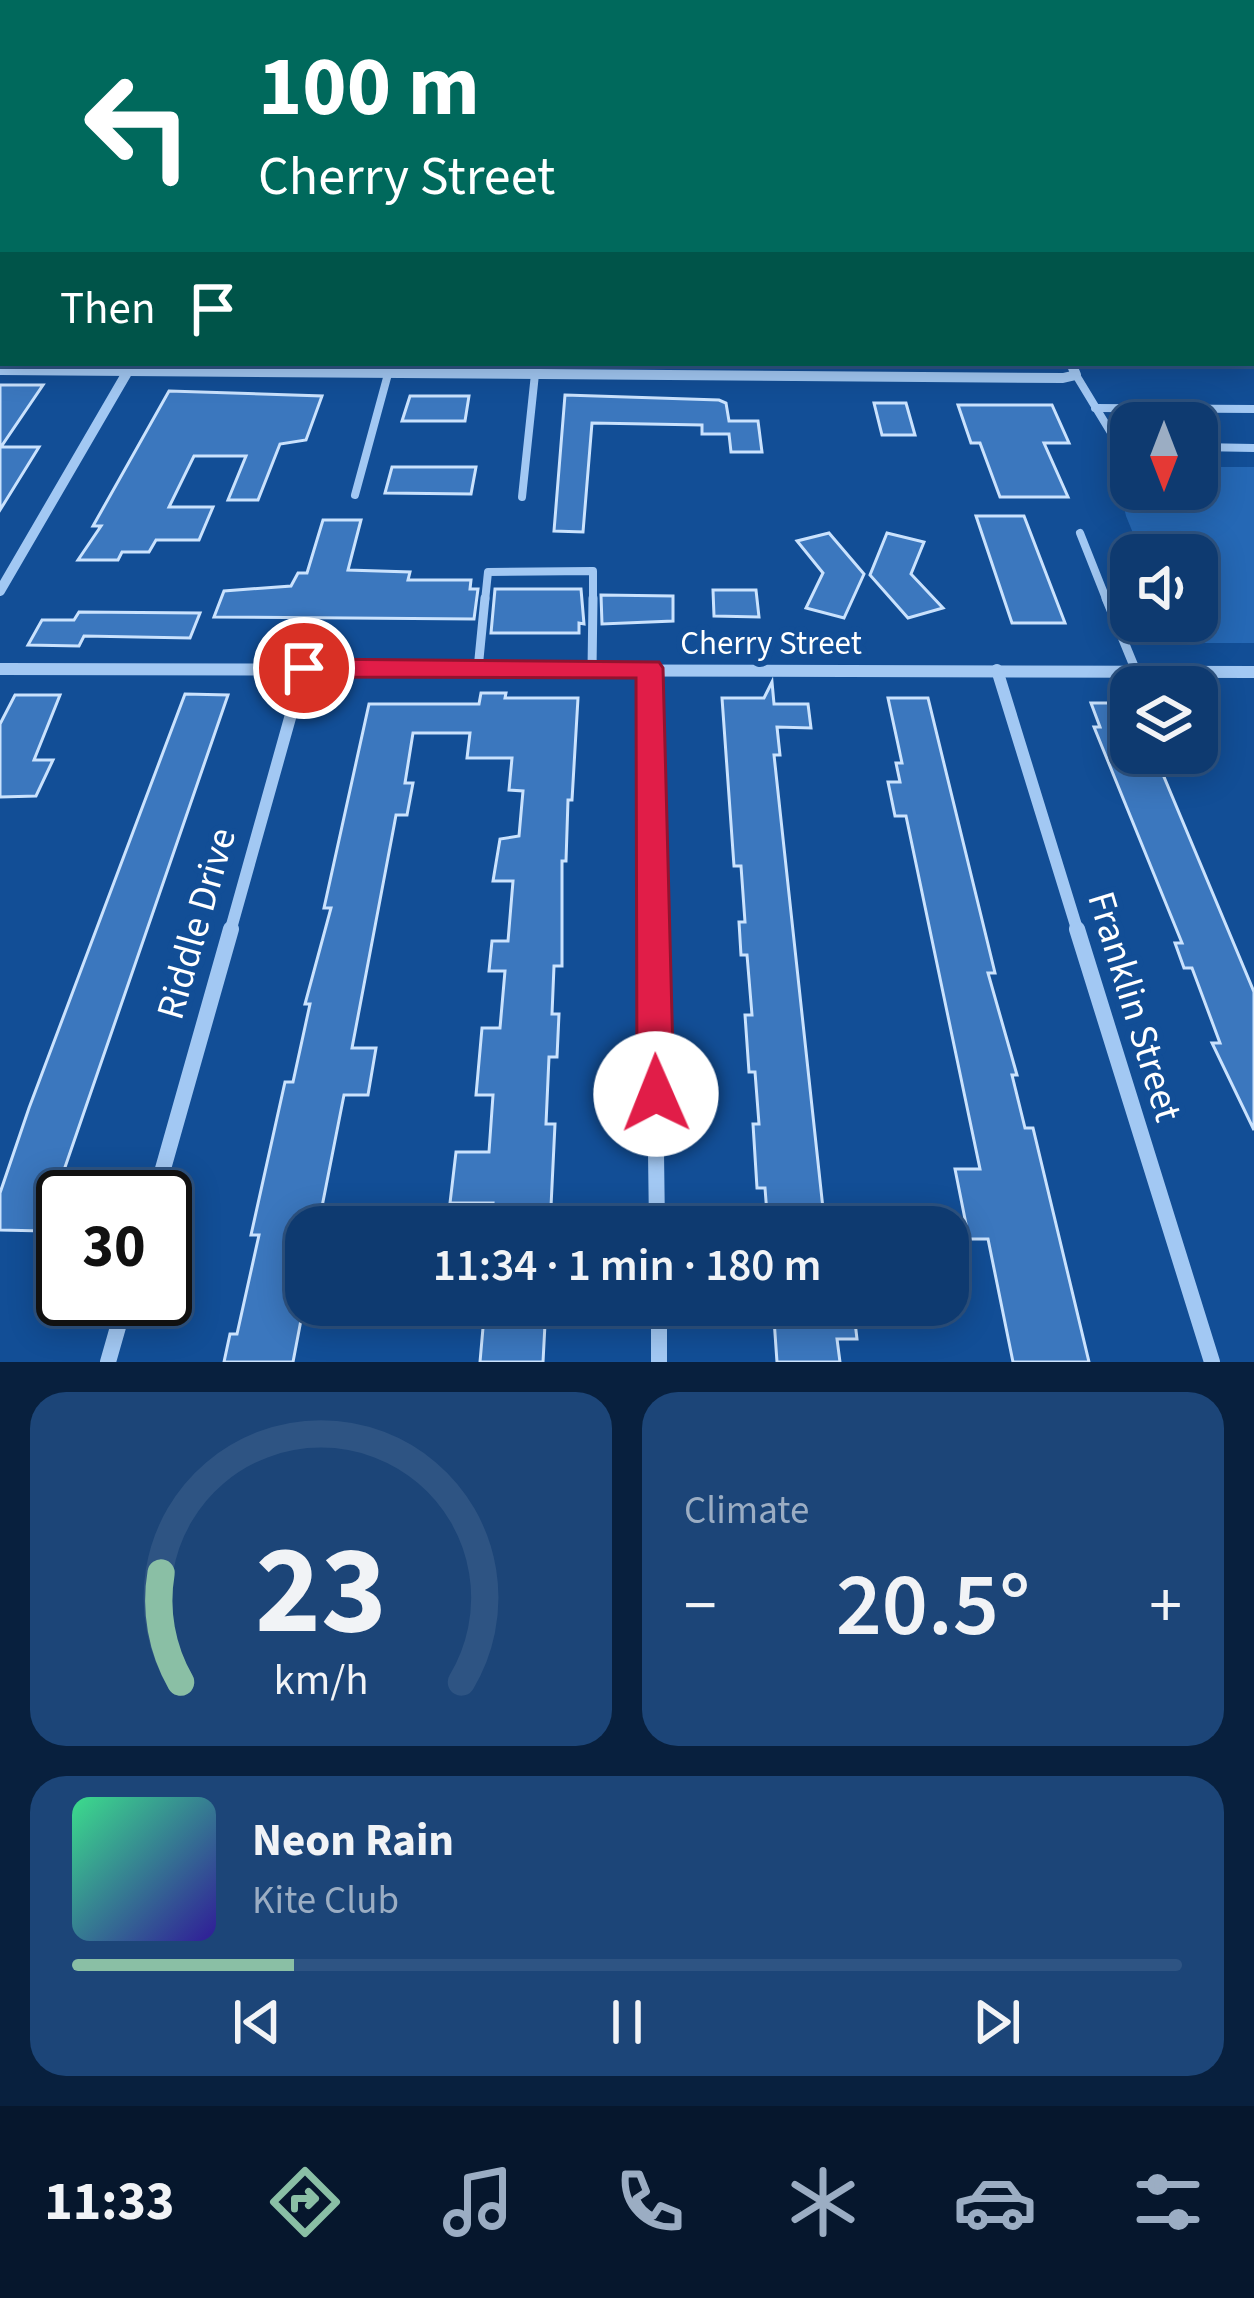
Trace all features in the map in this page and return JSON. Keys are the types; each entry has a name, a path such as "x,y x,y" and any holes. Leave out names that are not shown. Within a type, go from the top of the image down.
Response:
{"street":[{"path":"0,370 390,368 535,374 1076,375 1072,366"},
{"path":"0,591 128,371"},
{"name":"Riddle Drive","path":"162,1170 304,668"},
{"path":"650,668 657,1206"},
{"name":"Cherry Street","path":"0,669 1110,671"},
{"name":"Franklin Street","path":"997,670 1212,1362"},
{"name":"Cherry Street","path":"1218,671 1254,671"},
{"path":"108,1362 118,1326"},
{"path":"658,1326 659,1362"}],"lane":[{"path":"355,495 390,368"},
{"path":"522,496 535,374"},
{"path":"1076,375 1110,432"},
{"path":"1095,408 1254,409"},
{"path":"1218,447 1254,448"},
{"path":"1080,533 1134,666"},
{"path":"478,669 488,572 593,572 592,669"}],"shaded area":[{"path":"1218,467 1254,467 1254,643 1178,643 1218,642 1218,534 1133,534 1125,510 1218,510"}],"building":[{"path":"0,385 43,385 1,447 39,447 0,510"},
{"path":"169,391 322,396 306,440 280,444 258,500 228,500 246,456 194,456 169,507 213,507 199,540 156,540 149,552 122,552 118,560 78,560 101,526 93,526"},
{"path":"565,395 719,400 726,403 729,421 758,421 762,452 731,452 729,434 702,434 702,425 592,423 583,532 554,531"},
{"path":"410,396 469,396 465,421 402,421"},
{"path":"874,403 906,403 915,435 882,435"},
{"path":"958,405 1052,405 1069,443 1044,443 1068,497 1000,497 980,443 971,443"},
{"path":"392,467 476,467 471,494 385,493"},
{"path":"976,516 1024,516 1065,623 1012,623"},
{"path":"323,520 361,520 348,570 410,572 408,580 471,580 470,589 478,589 474,619 214,617 224,591 291,586 298,573 307,573"},
{"path":"829,533 864,574 844,618 806,608 823,573 797,541"},
{"path":"887,533 924,542 911,574 943,608 908,618 870,575"},
{"path":"495,589 581,589 584,624 579,623 579,633 491,633"},
{"path":"713,590 756,590 759,617 714,616"},
{"path":"601,595 673,596 673,621 602,624"},
{"path":"79,612 200,613 190,638 84,636 79,646 28,645 42,620 74,620"},
{"path":"772,682 774,704 808,704 811,728 777,727 780,755 774,755 823,1206 766,1206 765,1188 757,1188 753,1124 759,1124 745,1015 752,1015 747,955 741,955 739,922 745,922 741,866 734,866 722,698 764,698"},
{"path":"481,693 506,693 505,698 578,698 572,800 568,800 566,861 562,861 562,966 554,966 557,1057 549,1057 546,1124 555,1124 551,1206 450,1203 456,1152 489,1152 493,1095 476,1095 482,1028 500,1028 505,971 489,971 492,941 508,941 513,881 493,881 500,839 519,836 523,791 509,790 512,758 467,758 470,733 413,733 405,783 413,783 407,815 396,815 352,1048 376,1048 368,1095 344,1095 322,1206 285,1206 285,1326 300,1326 293,1362 224,1362 230,1334 237,1334 259,1235 251,1235 285,1082 293,1082 310,1004 305,1004 331,908 324,908 369,704 479,704"},
{"path":"185,694 228,695 64,1170 36,1170 36,1231 0,1230 0,1193"},
{"path":"15,695 60,695 34,760 53,760 36,796 0,797 0,724"},
{"path":"888,698 928,698 995,973 988,973 1017,1075 1012,1075 1025,1128 1033,1128 1089,1362 1013,1362 988,1239 969,1239 969,1206 962,1206 955,1169 980,1169 906,816 895,816 888,782 900,782 896,763 902,763"},
{"path":"1091,703 1110,703 1110,766 1094,727 1100,727"},
{"path":"1113,774 1163,774 1254,992 1254,1130 1212,1043 1220,1043 1192,968 1184,968 1175,943 1182,943"},
{"path":"483,1326 545,1326 543,1362 480,1362"},
{"path":"774,1326 855,1326 857,1339 837,1339 840,1362 777,1362"}],"route":[{"path":"304,668 650,668 656,1094"}]}
